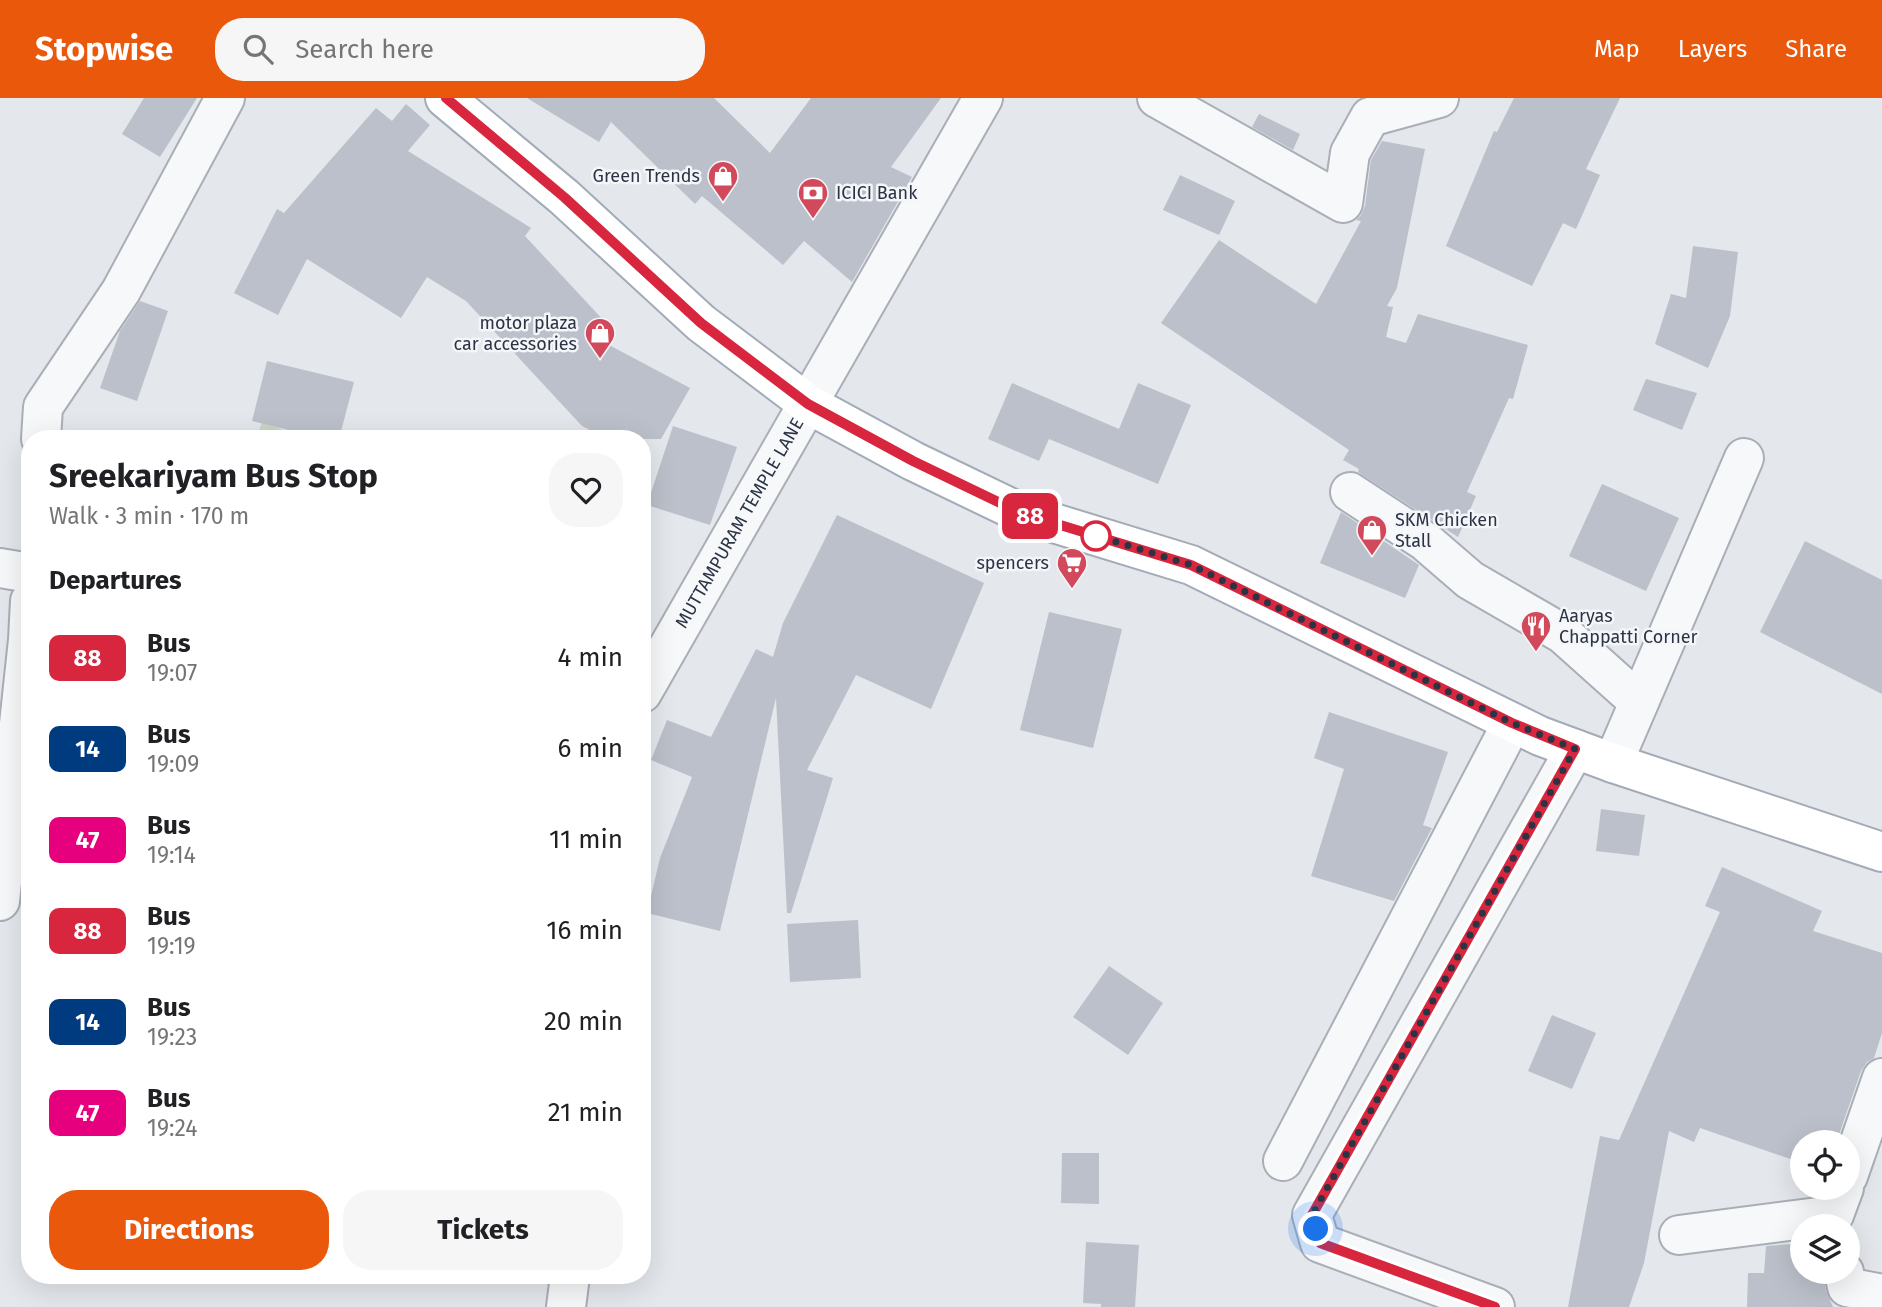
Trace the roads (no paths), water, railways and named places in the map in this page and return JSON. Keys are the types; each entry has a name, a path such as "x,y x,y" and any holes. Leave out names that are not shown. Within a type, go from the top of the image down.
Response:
{"main road":[{"path":"446,98 564,197 701,323 808,404 913,461 1021,513 1191,565 1512,723 1575,749 1882,852"}],"street":[{"path":"42,430 43,407 121,291 225,98"},
{"name":"MUTTAMPURAM TEMPLE LANE","path":"651,677 983,98"},
{"path":"1176,103 1343,204 1350,153 1370,117 1439,98"},
{"path":"1613,763 1744,458"},
{"path":"1350,492 1426,542 1470,580 1563,634 1639,702"},
{"path":"0,568 21,572"},
{"path":"0,901 21,705"},
{"path":"1283,1161 1512,723"},
{"path":"1495,1307 1320,1243 1312,1215 1575,749"},
{"path":"1860,1141 1882,1078"},
{"path":"1679,1235 1838,1210"},
{"path":"566,1307 569,1284"}],"place":[{"name":"Green Trends","path":"723,203"},
{"name":"ICICI Bank","path":"813,220"},
{"name":"motor plaza car accessories","path":"600,360"},
{"name":"SKM Chicken Stall","path":"1372,557"},
{"name":"spencers","path":"1072,590"},
{"name":"Aaryas Chappatti Corner","path":"1536,653"}]}
